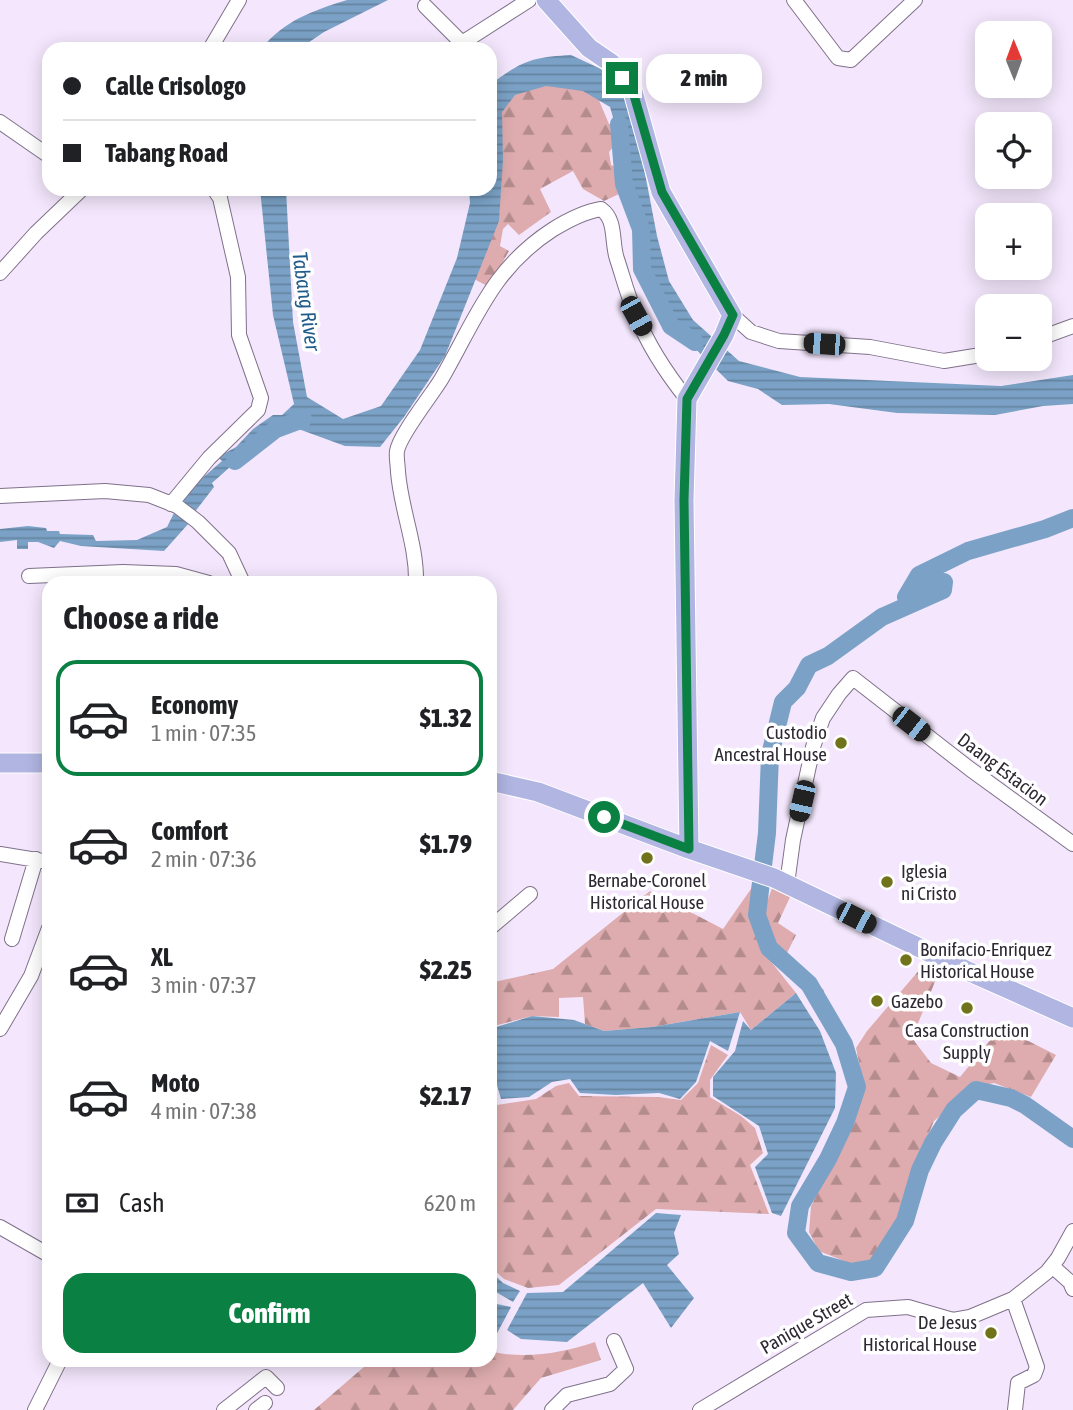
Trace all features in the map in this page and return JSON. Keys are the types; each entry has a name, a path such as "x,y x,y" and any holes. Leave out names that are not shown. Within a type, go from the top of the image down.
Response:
{"main road":[{"path":"553,3 589,48 611,63 633,92 662,192 733,315 687,399 684,500 689,849"},
{"path":"0,762 42,763"},
{"path":"497,783 538,792 689,849 749,868 1073,1018"}],"street":[{"path":"214,42 239,0"},
{"path":"465,42 529,0"},
{"path":"794,0 838,58 851,61 915,0"},
{"path":"425,6 462,42"},
{"path":"0,122 42,151"},
{"path":"0,273 75,196"},
{"path":"174,505 209,458 258,410 261,398 239,335 238,277 219,196"},
{"path":"416,576 400,490 397,450 441,379 491,288 515,258 537,240 589,211 601,209 608,214 615,254 636,316 670,377 687,399"},
{"path":"733,315 751,332 779,341 870,347 944,361 975,356"},
{"path":"1052,334 1073,326"},
{"path":"0,496 105,491 149,495 174,505 198,522 229,553 240,576"},
{"path":"29,576 123,572 183,576"},
{"name":"Daang Estacion","path":"780,881 793,840 813,747 823,718 853,678 970,769 1073,844"},
{"path":"0,854 42,861"},
{"path":"12,939 42,864"},
{"path":"497,922 530,894"},
{"path":"0,1029 31,976 42,947"},
{"path":"0,1227 42,1251"},
{"name":"Panique Street","path":"700,1410 866,1310 908,1307 953,1320 970,1317 1013,1299 1052,1266 1073,1231"},
{"path":"1052,1266 1070,1282 1073,1289"},
{"path":"1013,1299 1037,1367 1034,1375 1018,1383 1015,1410"},
{"path":"552,1410 567,1395 610,1384 626,1369 614,1341"},
{"path":"35,1410 56,1367"},
{"path":"224,1410 266,1377 277,1388"}],"green space":[{"path":"590,79 609,124 615,124 616,130 612,132 614,146 609,152 611,165 618,168 619,194 604,201 583,189 573,171 540,189 551,212 519,235 508,224 503,229 500,246 509,251 489,287 474,279 489,196 497,196 497,132 502,92"},
{"path":"753,886 756,921 765,954 796,993 751,1030 740,1012 652,1027 604,1031 585,1024 583,997 559,998 559,1017 532,1016 497,1025 497,981 553,969 650,891 723,929"},
{"path":"772,888 791,895 778,923 796,935 787,953 798,963 800,971 824,990 824,1001 778,954 765,932 763,916"},
{"path":"927,961 941,967 912,1038 931,1063 960,1077 1001,1027 1056,1055 1031,1097 994,1083 975,1087 934,1121 918,1159 903,1216 874,1260 854,1265 819,1251 809,1232 811,1206 842,1146 864,1087 856,1048 867,1031"},
{"path":"711,1045 728,1055 710,1080 710,1097 755,1128 763,1153 750,1165 769,1214 656,1209 559,1285 528,1288 504,1279 497,1272 497,1105 536,1099 556,1086 569,1083 579,1096 681,1100 698,1083"},
{"path":"595,1342 601,1360 541,1378 513,1410 314,1410 364,1367 497,1367 497,1353 529,1355"}],"water":[{"path":"347,0 388,0 309,42 267,42 290,24 322,8"},
{"path":"571,55 601,69 629,90 657,236 669,281 693,320 739,361 800,377 1001,386 1073,375 1073,404 1043,406 995,415 897,413 829,404 782,405 758,389 728,381 658,312 637,247 627,166 610,107 583,91 546,86 515,95 502,112 503,160 499,221 445,356 380,447 345,446 293,427 276,427 260,438 212,483 214,487 194,513 177,500 222,461 218,457 236,447 253,429 273,415 282,415 294,404 273,315 261,196 286,196 293,322 307,397 343,419 381,406 420,350 457,258 470,196 497,196 497,80 510,70 547,57"},
{"path":"175,511 189,523 164,551 81,546 60,541 54,548 38,542 28,542 28,549 17,549 17,540 0,542 0,529 28,526 59,531 60,534 93,535 96,541 137,540 167,527"},
{"path":"796,993 820,1031 836,1073 835,1108 781,1216 772,1213 755,1167 768,1154 759,1126 713,1096 713,1077 735,1051 743,1021 751,1030"},
{"path":"740,1012 728,1051 710,1041 696,1082 680,1099 659,1093 580,1093 570,1079 552,1082 529,1097 501,1099 497,1085 497,1027 532,1016 574,1020 604,1031 652,1027"},
{"path":"656,1213 681,1215 674,1233 679,1254 667,1265 694,1298 671,1328 643,1283 567,1342 521,1339 507,1330 527,1293 563,1292"},
{"path":"497,1277 520,1291 513,1302 497,1293"},
{"path":"497,1304 511,1307 497,1333"}],"waterway":[{"path":"619,124 624,184 641,229 642,269 671,326 695,342"},
{"path":"235,461 276,429 303,419"},
{"path":"1073,518 968,551 919,575 906,597 944,582 943,590 882,617 828,656 809,665 797,688 783,702 770,755 767,833 757,915 769,948 809,984 844,1044 857,1087 845,1123 828,1159 800,1206 796,1233 818,1263 851,1272 875,1268 905,1221 920,1170 933,1143 954,1110 976,1090 1011,1098 1025,1105 1073,1139"}],"place":[{"name":"Custodio Ancestral House","path":"841,743"},
{"name":"Bernabe-Coronel Historical House","path":"647,858"},
{"name":"Iglesia ni Cristo","path":"887,882"},
{"name":"Bonifacio-Enriquez Historical House","path":"906,960"},
{"name":"Gazebo","path":"877,1001"},
{"name":"Casa Construction Supply","path":"967,1008"},
{"name":"De Jesus Historical House","path":"991,1333"}],"route":[{"path":"604,817 689,849 684,500 687,399 733,315 662,192 633,92 622,78"}],"water label":[{"name":"Tabang River","path":"307,301"}]}
